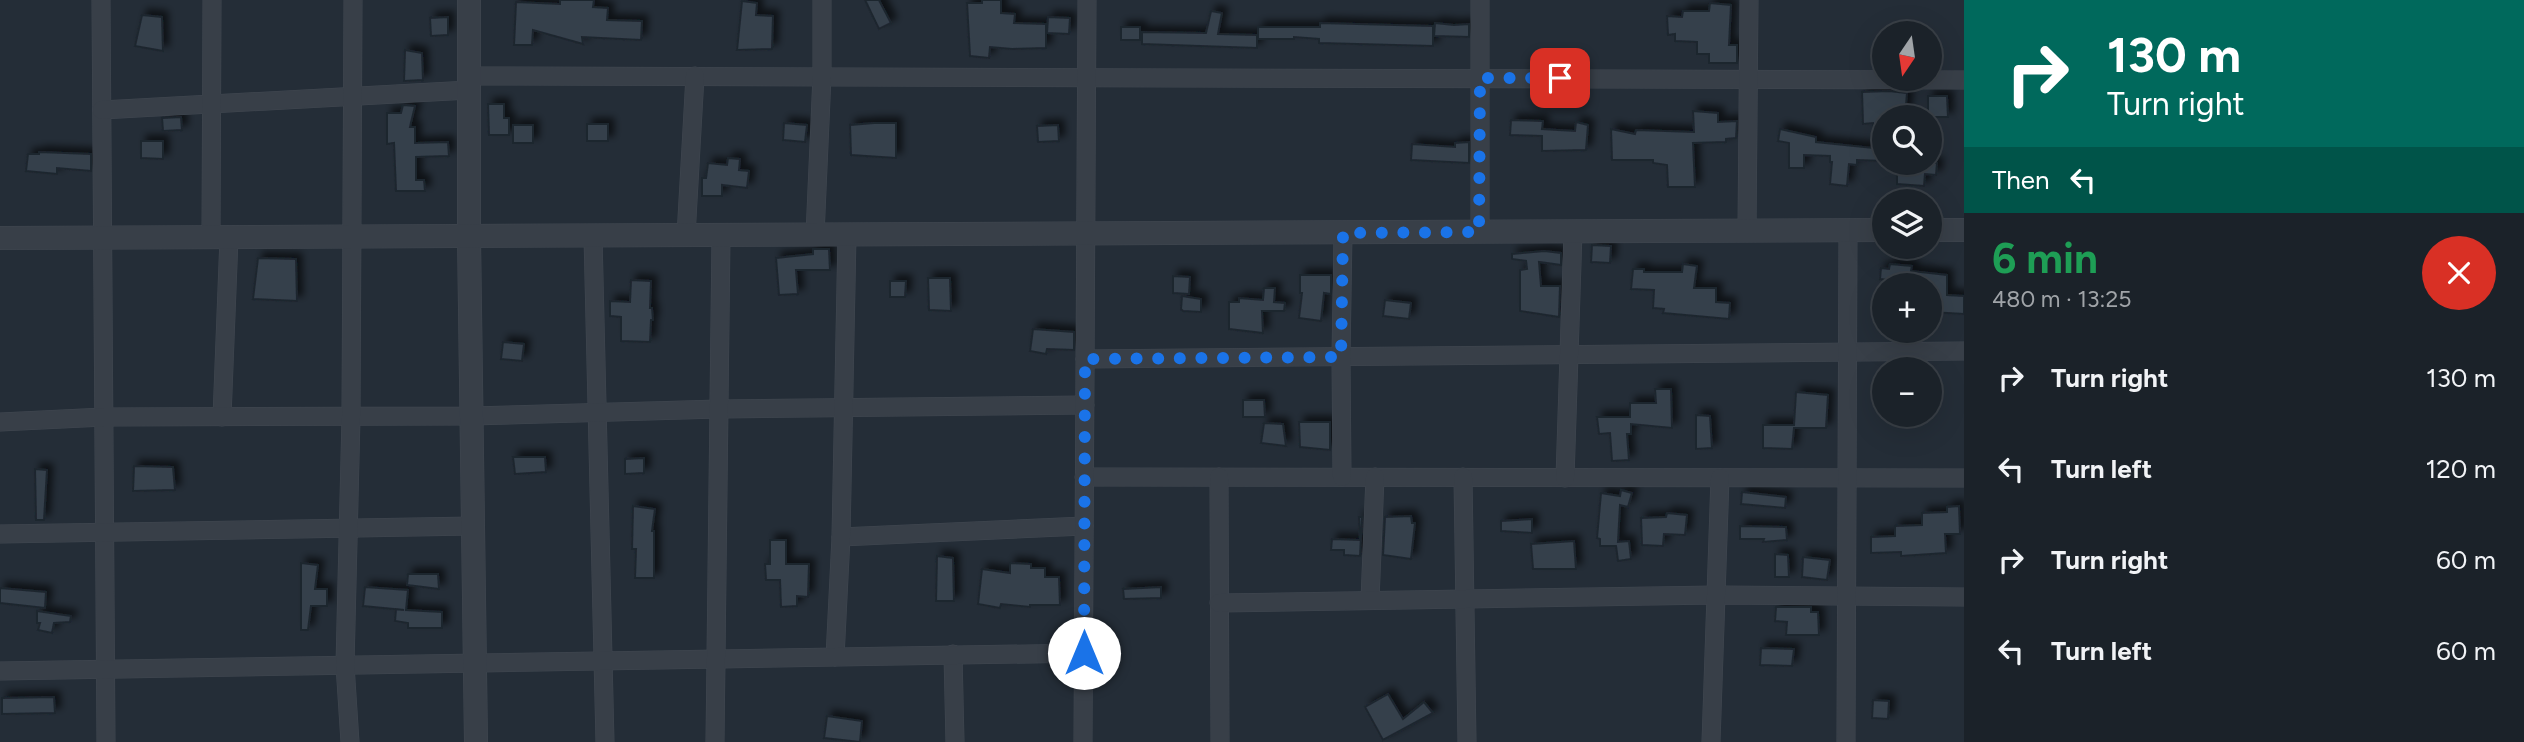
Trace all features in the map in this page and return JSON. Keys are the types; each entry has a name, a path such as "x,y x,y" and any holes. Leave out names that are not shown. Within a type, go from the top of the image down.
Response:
{"street":[{"path":"101,0 106,742"},
{"path":"212,0 212,104 220,238 222,417"},
{"path":"350,742 345,665 351,416 353,0"},
{"path":"469,0 469,237 476,742"},
{"path":"815,235 822,76 822,0"},
{"path":"1083,742 1087,0"},
{"path":"1479,232 1480,0"},
{"path":"1747,231 1749,0"},
{"path":"102,110 352,97 469,83 695,76 1964,80"},
{"path":"686,236 695,76"},
{"path":"0,239 1872,230"},
{"path":"1942,230 1964,230"},
{"path":"1846,742 1848,231"},
{"path":"1565,478 1573,232"},
{"path":"1342,477 1343,233"},
{"path":"835,657 841,537 847,235"},
{"path":"593,236 605,742"},
{"path":"715,742 721,236"},
{"path":"1085,359 1964,351"},
{"path":"0,422 104,417 471,416 719,409 1085,405"},
{"path":"1084,477 1964,478"},
{"path":"1219,477 1220,742"},
{"path":"1370,600 1375,477"},
{"path":"1464,477 1466,742"},
{"path":"1711,742 1720,478"},
{"path":"0,534 473,526"},
{"path":"841,537 1084,526"},
{"path":"1219,603 1716,595 1964,597"},
{"path":"0,671 1084,653"},
{"path":"953,654 955,742"}],"building":[{"path":"560,0 594,0 593,7 608,8 607,20 642,21 641,40 582,37 583,44 533,30 532,45 514,45 516,2 560,4"},
{"path":"865,0 879,0 891,23 879,29"},
{"path":"982,0 1001,0 1001,13 1015,14 1014,23 1046,24 1046,48 990,47 989,58 970,56 967,3 982,3"},
{"path":"742,1 757,3 756,15 773,16 772,49 737,50"},
{"path":"1710,3 1731,5 1729,45 1737,45 1737,63 1709,63 1709,54 1697,54 1697,42 1675,41 1675,34 1668,35 1667,16 1682,17 1683,11 1709,11"},
{"path":"1211,11 1222,13 1218,34 1257,35 1257,48 1142,44 1142,32 1206,33"},
{"path":"142,15 162,17 163,51 135,46"},
{"path":"448,17 448,35 431,36 430,18"},
{"path":"1048,17 1070,18 1069,34 1047,33"},
{"path":"1320,23 1433,26 1433,46 1319,43 1319,39 1294,37 1258,39 1258,27 1320,27"},
{"path":"1435,23 1469,24 1469,37 1434,36"},
{"path":"1121,27 1140,27 1140,40 1121,40"},
{"path":"405,50 422,53 423,80 404,81"},
{"path":"1862,92 1907,93 1906,105 1872,105 1872,123 1863,124"},
{"path":"1928,96 1947,96 1948,117 1942,117 1942,105 1928,105"},
{"path":"488,104 504,104 504,118 509,118 509,135 489,135"},
{"path":"403,105 415,106 410,127 415,127 415,143 448,142 449,156 416,157 416,180 424,180 425,191 396,191 394,143 387,144 387,113 401,113"},
{"path":"1693,111 1718,113 1718,122 1737,121 1736,138 1726,139 1726,142 1693,143 1695,187 1668,187 1667,165 1653,163 1653,160 1612,160 1611,129 1635,134 1636,130 1694,132"},
{"path":"181,117 182,130 163,131 162,118"},
{"path":"1511,120 1543,121 1542,129 1575,131 1576,122 1588,125 1586,150 1542,151 1542,136 1510,135"},
{"path":"784,123 807,125 805,142 783,140"},
{"path":"896,123 896,158 851,155 850,125"},
{"path":"587,124 608,124 608,141 587,141"},
{"path":"513,125 533,125 533,143 513,143"},
{"path":"1058,125 1059,141 1038,142 1037,126"},
{"path":"1780,129 1816,137 1816,142 1872,148 1872,161 1857,160 1857,165 1849,164 1847,186 1830,184 1830,156 1804,155 1804,168 1789,168 1789,143 1778,141"},
{"path":"141,141 163,141 163,159 141,158"},
{"path":"1469,142 1469,163 1411,160 1412,144 1455,147 1455,143"},
{"path":"28,154 91,154 91,171 57,168 57,174 26,171"},
{"path":"728,158 740,159 739,170 749,171 747,188 722,185 722,196 702,196 702,178 706,178 708,163 727,165"},
{"path":"1897,175 1925,175 1924,186 1897,184"},
{"path":"1592,245 1611,246 1610,263 1591,262"},
{"path":"813,249 829,249 830,270 796,270 798,294 779,295 776,258 813,254"},
{"path":"1544,251 1561,253 1561,265 1539,262 1541,286 1560,286 1559,317 1520,311 1520,270 1527,269 1526,261 1512,259 1512,254"},
{"path":"258,258 296,259 297,301 253,299"},
{"path":"1683,264 1697,266 1694,288 1716,288 1716,302 1730,303 1729,319 1663,313 1664,309 1653,308 1654,290 1631,289 1633,269 1644,269 1644,272 1682,272"},
{"path":"1890,264 1912,266 1911,271 1929,273 1881,273 1881,268 1889,269"},
{"path":"1942,274 1947,275 1947,295 1964,296 1964,314 1942,313"},
{"path":"1300,275 1331,275 1331,294 1324,293 1321,321 1299,318 1302,293"},
{"path":"1173,276 1190,277 1189,294 1173,293"},
{"path":"928,278 950,278 951,311 929,310"},
{"path":"631,280 651,281 650,308 653,320 650,342 621,341 621,317 610,316 610,301 630,302"},
{"path":"890,281 906,281 905,297 890,297"},
{"path":"1264,288 1275,288 1274,302 1285,303 1284,311 1262,311 1263,333 1229,329 1229,302 1239,302 1239,298 1263,300"},
{"path":"1182,296 1201,299 1201,312 1183,311"},
{"path":"1385,300 1411,303 1409,319 1383,316"},
{"path":"1033,329 1074,332 1074,350 1047,349 1046,354 1030,351"},
{"path":"503,342 524,344 522,361 501,359"},
{"path":"1655,389 1671,389 1672,428 1631,424 1631,434 1627,434 1629,460 1612,461 1610,433 1599,434 1597,417 1630,417 1630,403 1656,403"},
{"path":"1796,392 1828,395 1826,428 1794,428 1792,449 1763,448 1763,425 1794,425"},
{"path":"1243,400 1264,400 1265,417 1243,417"},
{"path":"1696,415 1710,416 1712,448 1696,449"},
{"path":"1299,422 1330,422 1330,450 1300,447"},
{"path":"1264,423 1283,424 1286,446 1261,443"},
{"path":"513,457 545,457 546,472 515,474"},
{"path":"644,458 644,473 625,474 625,459"},
{"path":"134,466 173,467 175,490 133,491"},
{"path":"35,469 47,470 44,520 36,520"},
{"path":"1621,490 1632,493 1628,507 1620,505 1618,542 1629,541 1631,559 1618,561 1616,546 1600,546 1600,539 1597,538 1601,493 1620,496"},
{"path":"1742,492 1786,497 1785,508 1741,504"},
{"path":"633,506 655,509 652,531 654,578 635,578 636,549 632,549"},
{"path":"1959,506 1960,534 1945,534 1946,553 1901,556 1901,552 1871,553 1871,537 1895,536 1895,526 1922,525 1922,513 1947,512 1947,507"},
{"path":"1667,513 1687,515 1685,535 1664,534 1663,546 1642,545 1641,518 1666,517"},
{"path":"1411,516 1412,523 1415,523 1411,559 1383,555 1385,517"},
{"path":"1359,517 1362,517 1360,556 1344,555 1344,550 1331,550 1332,539 1360,540"},
{"path":"1532,519 1532,533 1501,531 1501,521"},
{"path":"1740,526 1786,527 1787,540 1763,542 1764,539 1740,539"},
{"path":"770,540 786,540 786,564 809,564 808,597 797,596 797,606 781,607 780,580 766,580 765,564 770,564"},
{"path":"1574,541 1576,569 1533,569 1531,544"},
{"path":"1775,554 1788,555 1789,577 1775,577"},
{"path":"937,556 953,558 954,601 936,601"},
{"path":"1803,557 1830,560 1827,580 1802,577"},
{"path":"301,563 318,565 315,589 327,589 327,606 311,606 308,630 301,630"},
{"path":"1010,563 1045,568 1045,577 1059,577 1060,605 1030,607 1001,604 1000,608 978,604 982,569 1010,573"},
{"path":"408,574 438,574 439,589 407,585"},
{"path":"365,587 408,590 406,610 442,612 442,628 408,628 408,623 395,621 396,609 363,606"},
{"path":"1161,587 1161,598 1124,599 1123,589"},
{"path":"0,588 46,592 45,608 0,603"},
{"path":"1776,607 1811,607 1811,612 1818,612 1819,635 1786,635 1787,622 1775,621"},
{"path":"37,611 71,616 70,622 54,623 52,633 38,630 40,623 37,623"},
{"path":"1761,648 1794,649 1792,666 1760,665"},
{"path":"1388,694 1403,719 1424,702 1433,713 1383,740 1365,707"},
{"path":"54,697 55,713 2,714 2,698"},
{"path":"1873,700 1889,701 1888,719 1872,718"},
{"path":"827,716 862,721 860,742 824,738"}],"route":[{"path":"1084,653 1085,359 1341,357 1343,233 1479,232 1480,78 1560,78"}]}
